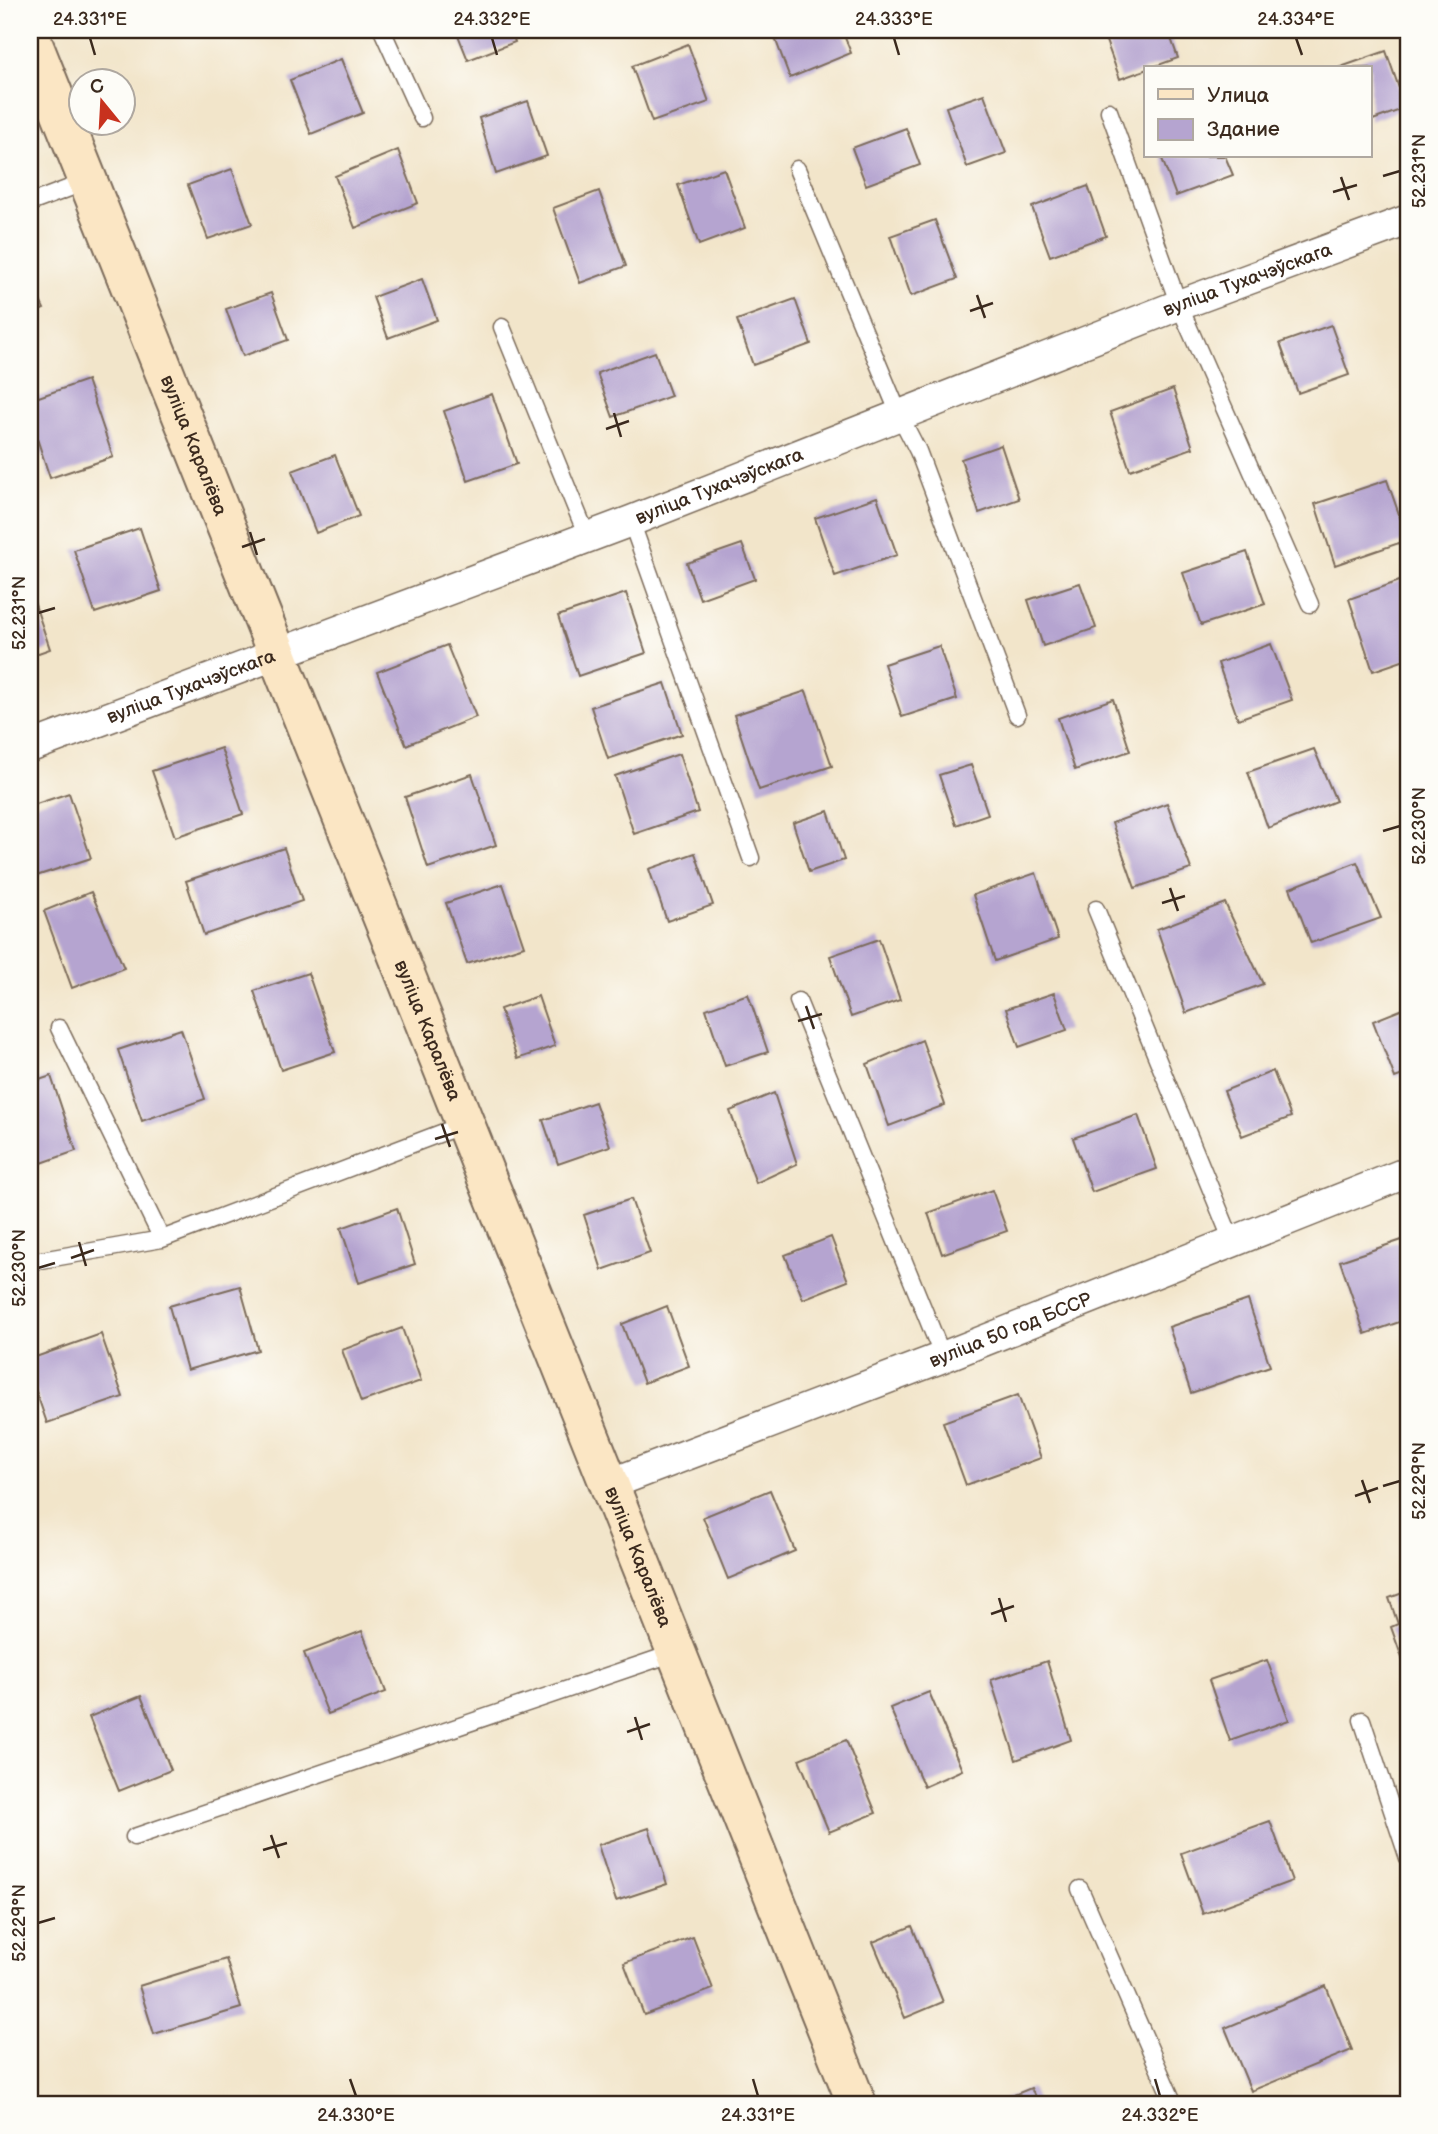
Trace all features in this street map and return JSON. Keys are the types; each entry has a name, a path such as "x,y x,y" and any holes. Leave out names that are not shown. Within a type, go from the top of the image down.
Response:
{"main road":[{"name":"вуліца Каралёва","path":"30,36 856,2104"}],"street":[{"name":"вуліца Тухачэўскага","path":"30,747 631,521 1180,305 1408,220"},
{"name":"вуліца 50 год БССР","path":"610,1484 943,1357 1408,1172"}],"lane":[{"path":"382,30 422,118"},
{"path":"1109,111 1180,305 1310,604"},
{"path":"797,169 899,414 918,450 1017,715"},
{"path":"30,203 88,181"},
{"path":"502,327 587,536"},
{"path":"631,521 751,858"},
{"path":"1096,909 1232,1241"},
{"path":"798,1001 943,1357"},
{"path":"59,1028 162,1239"},
{"path":"30,1262 162,1239 465,1124"},
{"path":"134,1837 677,1652"},
{"path":"1362,1720 1408,1858"},
{"path":"1080,1889 1174,2104"}],"building":[{"path":"456,30 511,30 515,42 468,60"},
{"path":"772,30 842,30 851,53 790,78"},
{"path":"1102,30 1168,30 1178,58 1156,66 1144,66 1144,70 1120,79"},
{"path":"688,44 709,102 652,122 632,66"},
{"path":"1386,51 1406,108 1372,120 1372,66 1344,66"},
{"path":"341,59 363,113 311,134 290,80"},
{"path":"984,94 1006,153 967,167 946,107"},
{"path":"528,101 547,156 496,174 479,118"},
{"path":"906,128 920,165 866,185 852,148"},
{"path":"398,150 418,203 355,228 335,176"},
{"path":"1162,158 1226,158 1233,175 1176,196"},
{"path":"232,169 252,224 208,239 188,185"},
{"path":"724,169 745,228 699,245 678,185"},
{"path":"1088,186 1106,236 1050,256 1032,207"},
{"path":"599,191 626,266 580,283 553,208"},
{"path":"935,220 957,279 911,296 890,236"},
{"path":"422,279 437,320 388,338 373,297"},
{"path":"30,280 44,309 30,315"},
{"path":"271,293 288,340 243,356 226,309"},
{"path":"795,299 811,344 753,365 737,320"},
{"path":"1331,325 1349,375 1298,393 1280,343"},
{"path":"655,352 671,396 613,417 597,373"},
{"path":"87,380 113,457 50,478 30,417 30,400"},
{"path":"1173,389 1193,448 1130,470 1110,412"},
{"path":"492,394 517,464 468,481 444,411"},
{"path":"1001,445 1019,499 979,513 961,459"},
{"path":"335,455 359,516 316,533 292,471"},
{"path":"1387,480 1408,540 1335,565 1315,504"},
{"path":"877,497 897,555 835,576 815,518"},
{"path":"140,528 161,591 95,613 74,550"},
{"path":"742,544 755,579 700,599 687,563"},
{"path":"1247,552 1265,604 1201,625 1183,573"},
{"path":"1408,578 1408,659 1373,671 1349,599"},
{"path":"1080,583 1096,628 1043,646 1028,600"},
{"path":"30,590 50,649 30,656"},
{"path":"626,593 646,653 578,676 558,616"},
{"path":"1271,644 1292,700 1238,719 1218,663"},
{"path":"447,645 476,717 406,745 377,672"},
{"path":"939,646 957,699 902,717 884,664"},
{"path":"665,683 682,734 608,759 591,707"},
{"path":"806,691 832,766 759,790 734,715"},
{"path":"1113,699 1130,751 1075,770 1058,718"},
{"path":"221,748 243,814 175,837 152,771"},
{"path":"1314,749 1336,801 1268,828 1248,772"},
{"path":"679,754 698,812 634,834 615,776"},
{"path":"971,765 988,814 956,825 939,775"},
{"path":"472,774 496,845 428,868 405,797"},
{"path":"69,793 91,858 30,878 30,806"},
{"path":"1167,803 1191,869 1135,888 1112,823"},
{"path":"828,811 844,860 809,872 793,823"},
{"path":"284,848 302,901 204,935 186,881"},
{"path":"695,853 713,905 667,921 649,869"},
{"path":"1357,862 1381,918 1311,943 1290,888"},
{"path":"1036,873 1058,939 995,961 973,895"},
{"path":"503,884 524,946 467,964 446,903"},
{"path":"91,892 124,968 72,988 44,911"},
{"path":"1225,903 1263,984 1186,1013 1157,929"},
{"path":"879,939 900,1000 851,1017 830,956"},
{"path":"308,973 335,1052 281,1070 254,991"},
{"path":"1054,993 1067,1030 1019,1047 1006,1009"},
{"path":"748,994 768,1052 725,1066 706,1009"},
{"path":"538,996 555,1046 517,1059 500,1009"},
{"path":"1408,1007 1408,1073 1395,1078 1373,1021"},
{"path":"181,1029 205,1099 142,1121 118,1050"},
{"path":"922,1040 945,1105 889,1126 867,1064"},
{"path":"1273,1071 1291,1117 1242,1136 1224,1091"},
{"path":"51,1076 76,1151 30,1167 30,1083"},
{"path":"774,1093 797,1164 756,1183 730,1111"},
{"path":"595,1102 610,1146 558,1164 543,1120"},
{"path":"1138,1115 1157,1169 1092,1192 1073,1138"},
{"path":"992,1190 1007,1231 942,1254 928,1213"},
{"path":"631,1199 650,1253 602,1270 584,1215"},
{"path":"397,1208 415,1264 359,1283 341,1228"},
{"path":"831,1237 848,1281 803,1299 785,1255"},
{"path":"1408,1238 1408,1319 1365,1334 1340,1261"},
{"path":"240,1286 258,1350 187,1370 169,1306"},
{"path":"1248,1300 1270,1366 1191,1393 1169,1327"},
{"path":"667,1306 689,1366 644,1383 622,1324"},
{"path":"402,1328 421,1381 361,1402 342,1350"},
{"path":"101,1334 123,1397 47,1423 30,1374 30,1359"},
{"path":"1018,1395 1041,1458 966,1485 943,1422"},
{"path":"770,1490 795,1551 728,1579 703,1517"},
{"path":"1408,1591 1406,1669 1391,1627 1398,1624 1389,1598"},
{"path":"362,1631 386,1692 328,1714 304,1653"},
{"path":"1267,1660 1289,1720 1230,1741 1209,1680"},
{"path":"1047,1661 1071,1740 1016,1760 991,1680"},
{"path":"929,1692 962,1770 924,1787 890,1708"},
{"path":"141,1696 171,1770 119,1791 89,1717"},
{"path":"846,1740 876,1813 829,1832 799,1759"},
{"path":"1270,1821 1292,1881 1203,1914 1181,1853"},
{"path":"649,1828 667,1884 616,1901 598,1845"},
{"path":"912,1926 943,2002 905,2018 873,1942"},
{"path":"693,1937 713,1989 644,2015 624,1963"},
{"path":"226,1959 241,2008 154,2034 139,1986"},
{"path":"1326,1986 1352,2050 1251,2091 1225,2028"},
{"path":"1031,2088 1038,2104 992,2104"}]}
